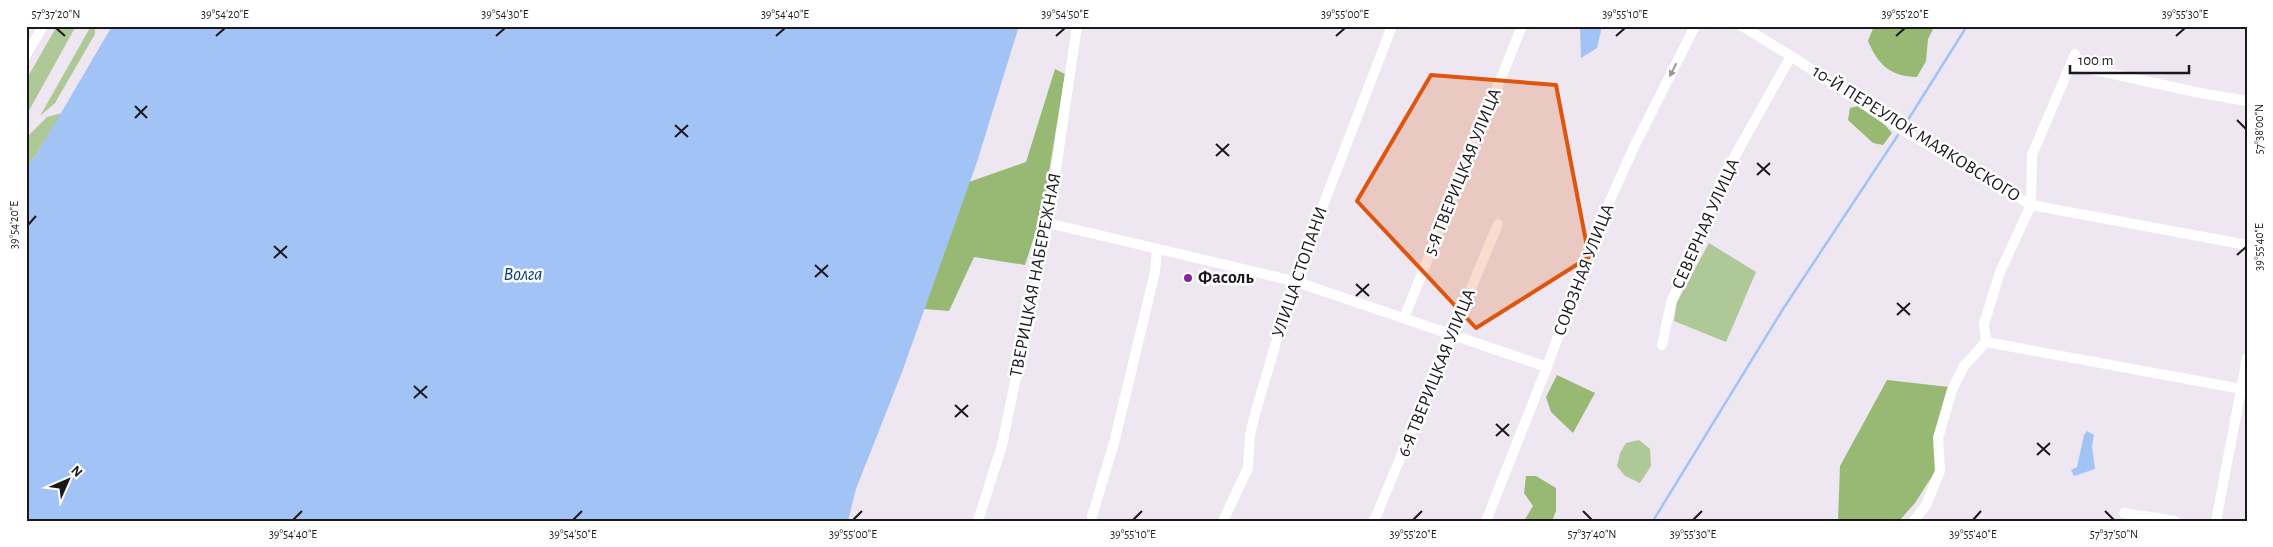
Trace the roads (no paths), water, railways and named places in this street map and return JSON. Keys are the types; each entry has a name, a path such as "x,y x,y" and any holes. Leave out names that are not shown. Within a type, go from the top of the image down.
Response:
{"street":[{"path":"26,55 43,26"},
{"name":"ТВЕРИЦКАЯ НАБЕРЕЖНАЯ","path":"978,521 1002,445 1048,223 1077,26"},
{"name":"УЛИЦА СТОПАНИ","path":"1224,521 1248,468 1250,435 1255,414 1294,281 1392,26"},
{"name":"5-Я ТВЕРИЦКАЯ УЛИЦА","path":"1404,318 1522,26"},
{"name":"СОЮЗНАЯ УЛИЦА","path":"1486,521 1547,368 1595,234 1634,147 1695,26"},
{"name":"10-Й ПЕРЕУЛОК МАЯКОВСКОГО","path":"1742,26 1911,135 2031,205 2247,245"},
{"path":"1914,521 1926,505 1940,471 1938,438 1952,390 1964,366 1986,342 1984,324 2000,272 2031,205 2032,155 2076,54"},
{"name":"СЕВЕРНАЯ УЛИЦА","path":"1662,345 1671,303 1722,179 1791,56"},
{"path":"2072,65 2200,93 2247,101"},
{"path":"1048,223 1294,281 1547,368"},
{"name":"6-Я ТВЕРИЦКАЯ УЛИЦА","path":"1374,521 1498,224"},
{"path":"1092,516 1114,442 1155,272 1158,249"},
{"path":"1986,342 2244,390"},
{"path":"2216,521 2244,390 2247,358"},
{"path":"2124,514 2175,521"}],"water":[{"name":"Волга","path":"112,26 1019,26 977,162 902,372 856,489 848,521 26,521 26,168 37,154"},
{"path":"1580,26 1602,26 1597,48 1581,58"},
{"path":"2087,431 2094,435 2092,446 2095,469 2074,476 2071,470 2077,467 2084,435"}],"waterway":[{"path":"1906,123 1967,26"},
{"path":"1653,521 1783,309 1898,135"}],"place":[{"name":"Фасоль","path":"1188,278"}]}
